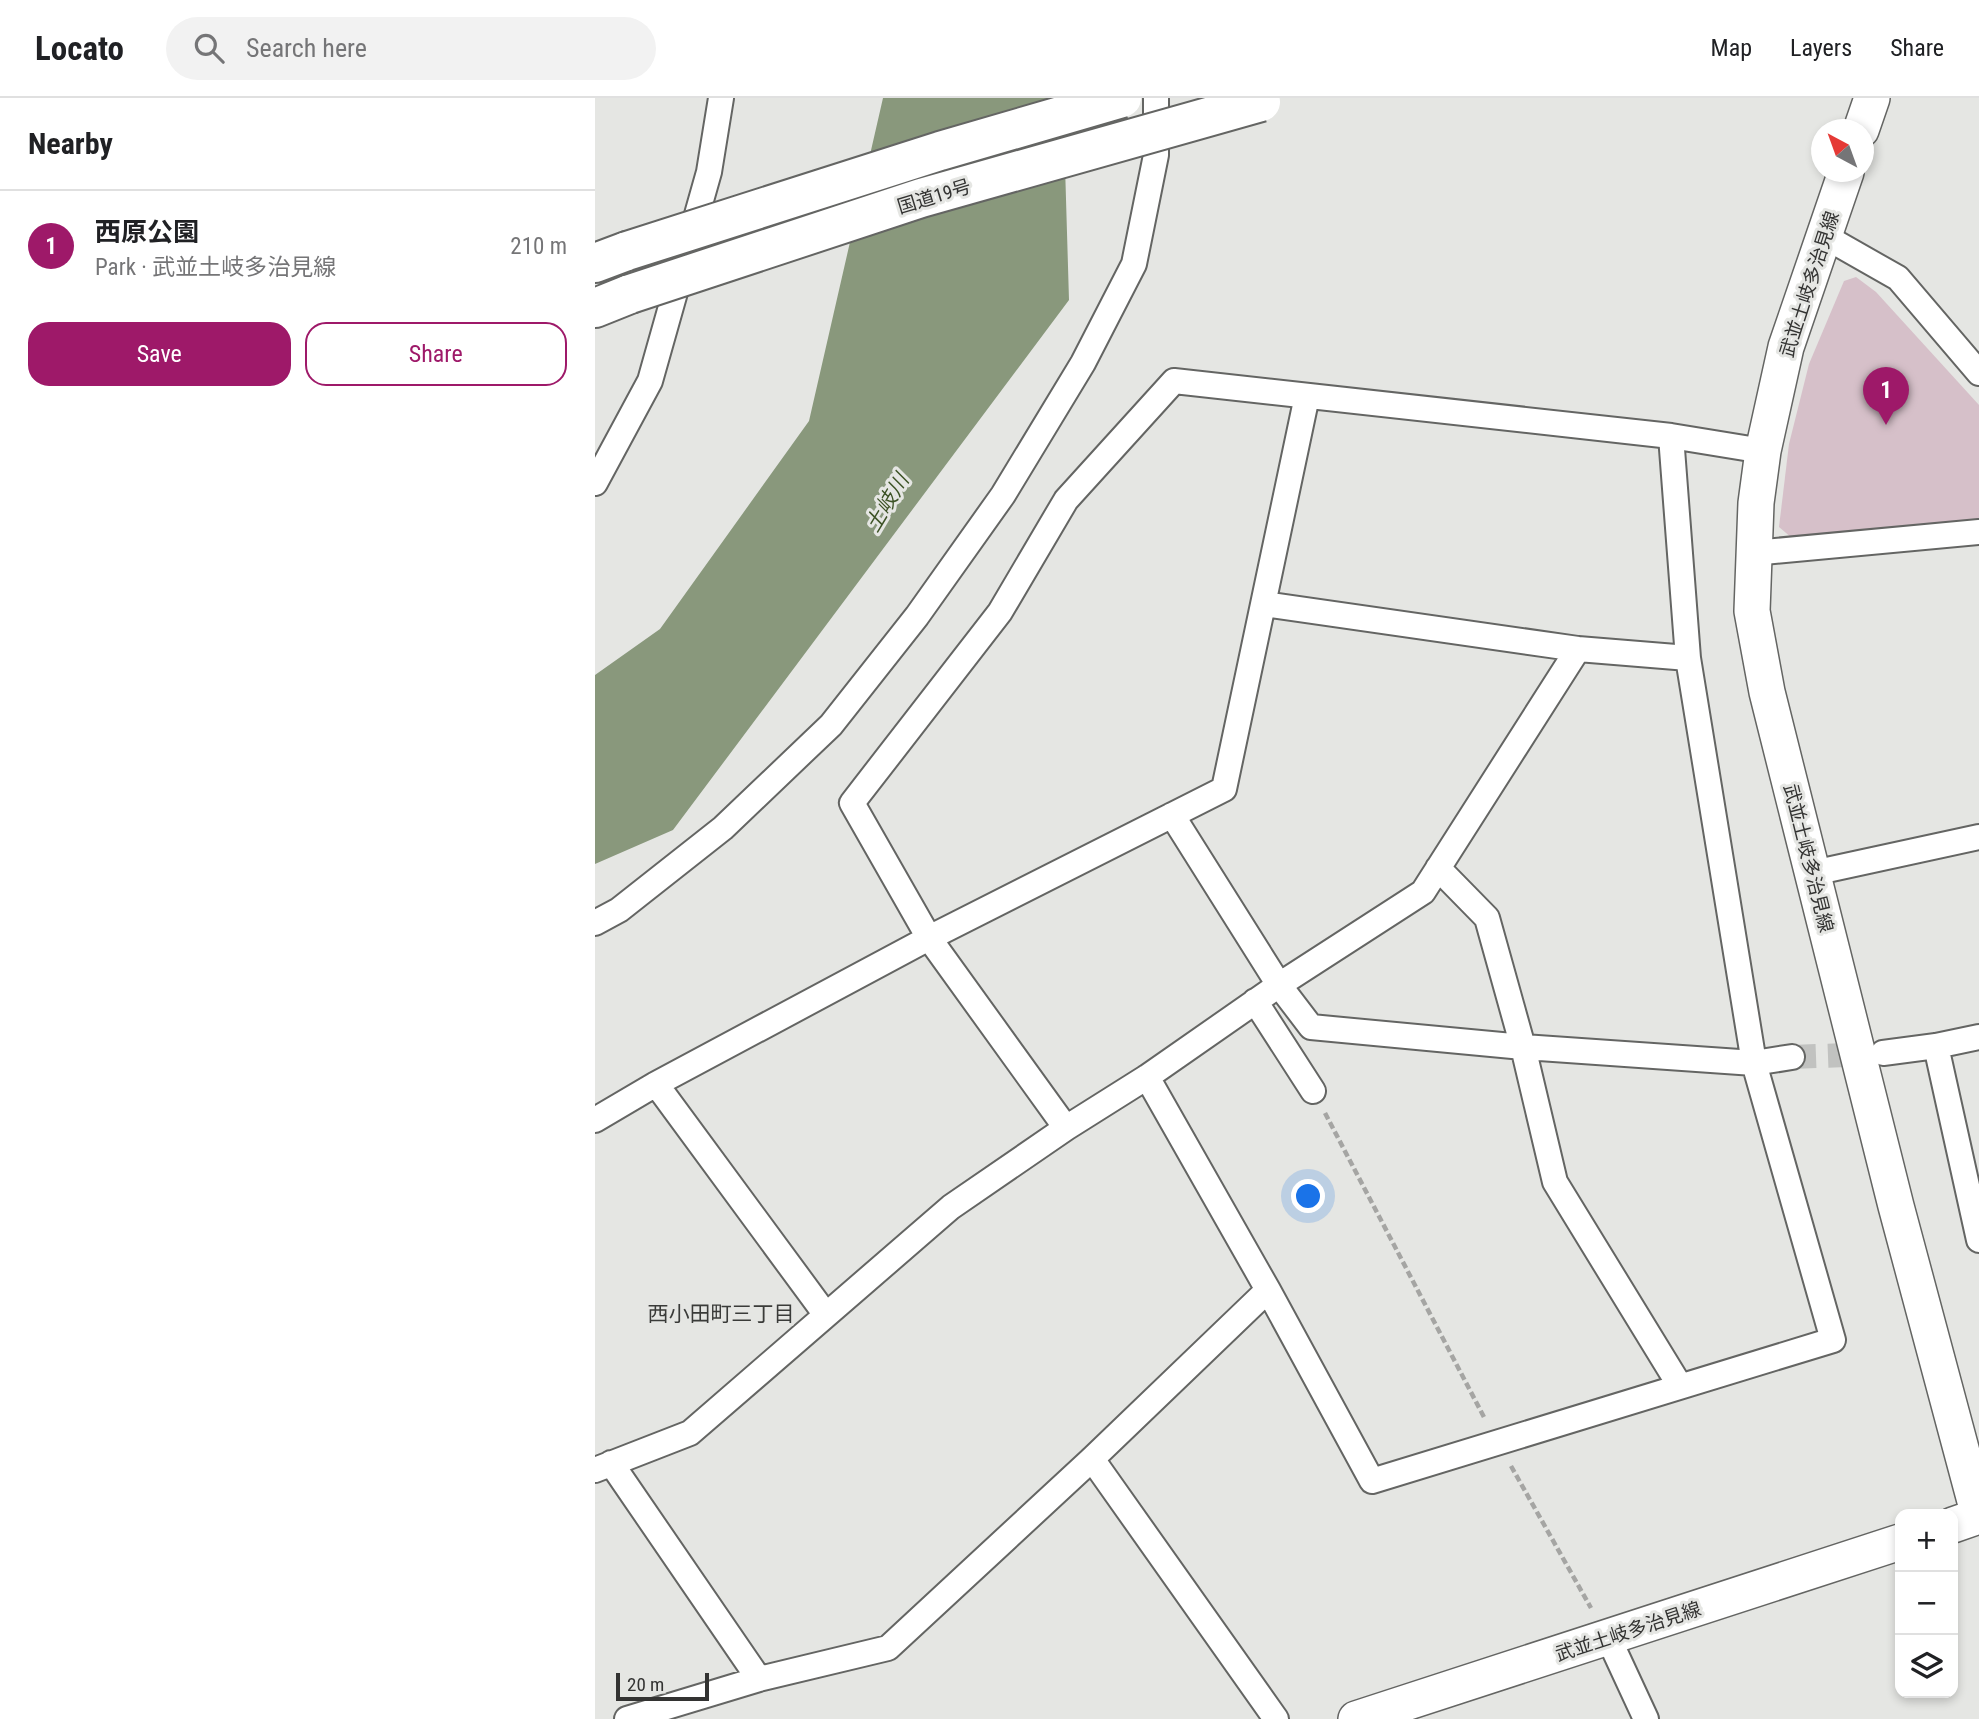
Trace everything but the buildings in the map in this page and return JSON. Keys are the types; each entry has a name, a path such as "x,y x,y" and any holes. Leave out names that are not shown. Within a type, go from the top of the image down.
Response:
{"highway":[{"path":"611,257 940,150 1122,98"},
{"name":"国道19号","path":"595,308 921,198 1269,100"}],"main road":[{"path":"1865,119 1872,98"},
{"name":"武並土岐多治見線","path":"1843,182 1786,346 1763,451 1756,503 1752,611 1765,678 1896,1206 1979,1516 1958,1523"},
{"name":"武並土岐多治見線","path":"1356,1719 1895,1544"}],"street":[{"path":"595,483 650,381 709,172 721,98"},
{"path":"595,923 619,910 723,828 831,725 917,616 1003,495 1083,363 1135,264 1156,155 1156,98"},
{"path":"1824,236 1898,278 1977,362"},
{"path":"1066,1128 929,938 852,803 1000,612 1066,500 1174,381 1671,436 1763,451"},
{"path":"595,1120 656,1084 929,938 1224,789 1307,396"},
{"path":"1147,1077 1372,1481 1833,1340 1754,1062 1688,658 1671,436"},
{"path":"1753,553 1979,532"},
{"path":"1264,604 1578,649 1688,658"},
{"path":"759,1679 603,1466 690,1433 951,1207 1066,1128 1147,1077 1255,1001 1423,892 1578,649"},
{"path":"1172,815 1279,985 1311,1027 1523,1047 1754,1062 1792,1057"},
{"path":"1814,873 1979,837"},
{"path":"1439,868 1487,918 1523,1047 1555,1182 1680,1386"},
{"path":"1255,1001 1313,1091"},
{"path":"1883,1053 1979,1037"},
{"path":"1936,1046 1979,1240"},
{"path":"656,1084 826,1315"},
{"path":"627,1719 759,1679 888,1648 1268,1290"},
{"path":"1091,1459 1276,1719"},
{"path":"1608,1637 1646,1719"}],"path":[{"path":"1313,1091 1497,1443 1608,1637"}],"shaded area":[{"path":"1856,277 1876,292 1979,405 1979,521 1792,538 1779,527 1789,444 1809,364 1844,281"}],"water":[{"name":"土岐川","path":"883,98 1063,98 1069,300 673,830 595,864 595,675 660,629 809,421"}],"tunnel":[{"path":"1792,1057 1872,1054"}],"place":[{"name":"西原公園","path":"1886,425"}],"district":[{"name":"西小田町三丁目","path":"721,1314"}]}
